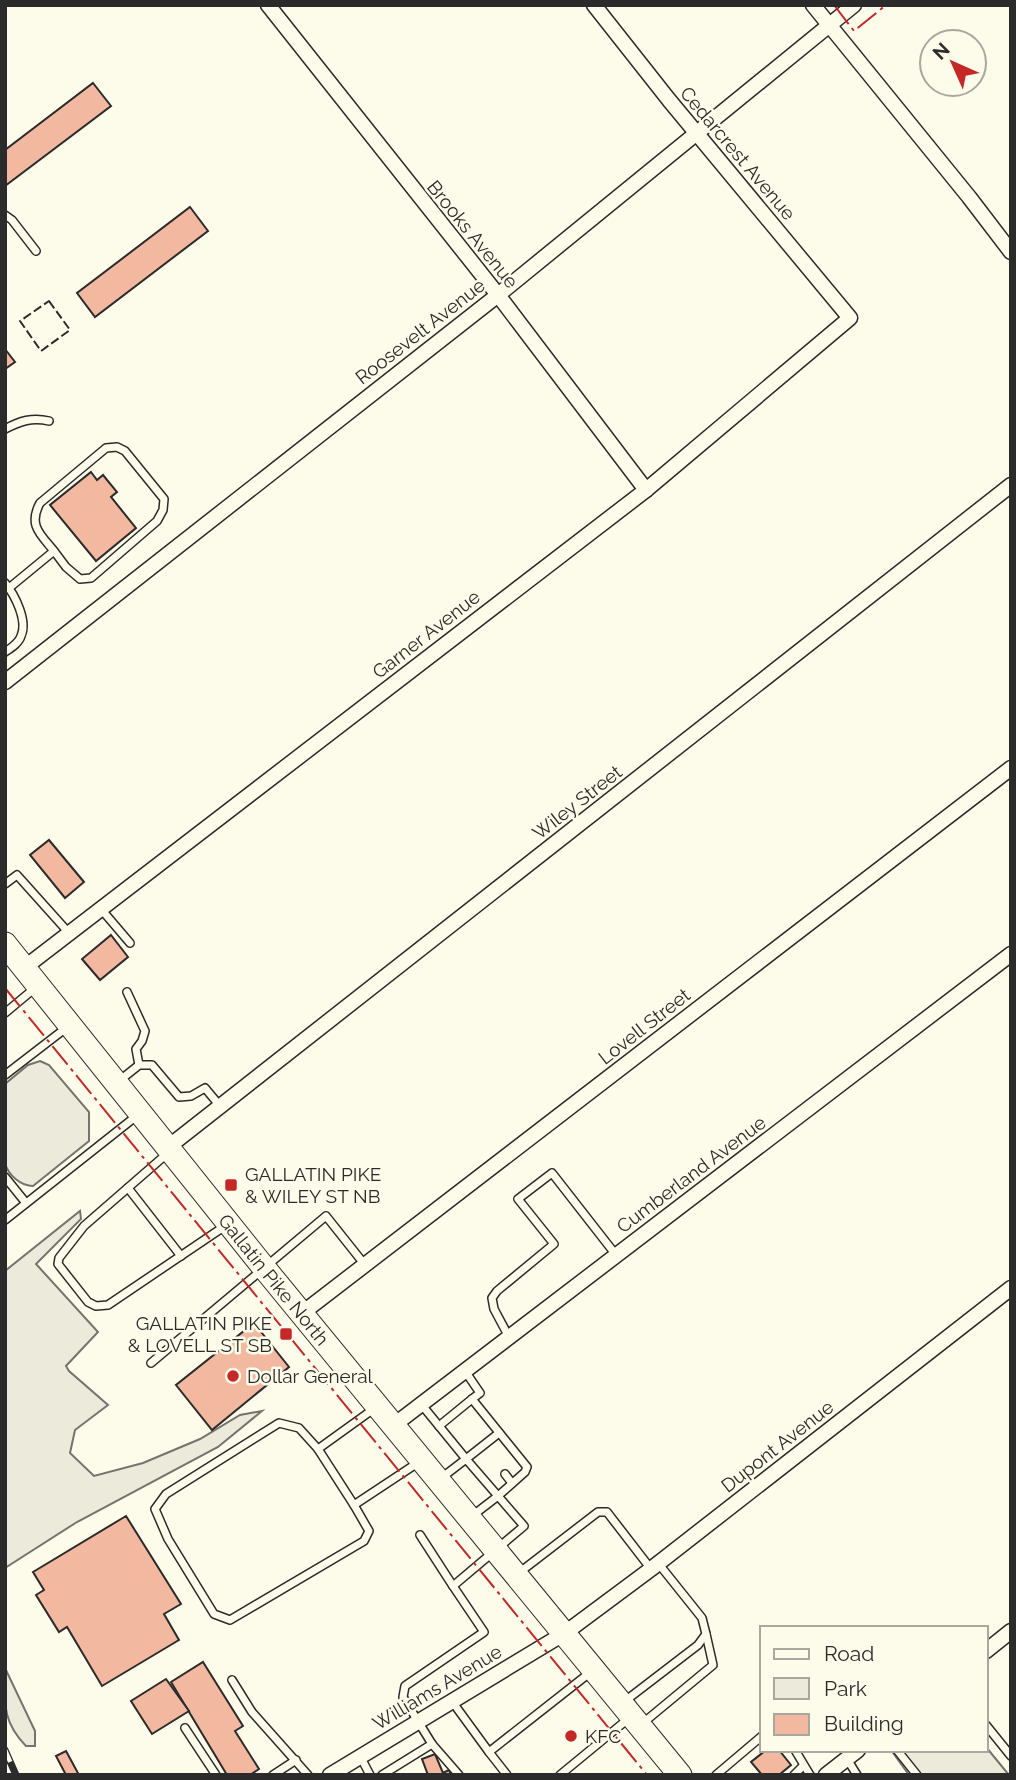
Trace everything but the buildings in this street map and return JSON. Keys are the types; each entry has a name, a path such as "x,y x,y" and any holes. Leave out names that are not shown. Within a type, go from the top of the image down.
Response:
{"main road":[{"name":"Gallatin Pike North","path":"5,944 301,1314 680,1775"}],"street":[{"name":"Brooks Avenue","path":"268,5 498,295 646,490"},
{"name":"Cedarcrest Avenue","path":"594,5 849,318 844,323"},
{"path":"813,5 1011,252"},
{"name":"Roosevelt Avenue","path":"5,682 498,295 698,135 854,5"},
{"name":"Garner Avenue","path":"31,976 69,933 646,490 844,323"},
{"name":"Wiley Street","path":"168,1150 1011,485"},
{"name":"Lovell Street","path":"301,1314 1011,768"},
{"name":"Cumberland Avenue","path":"394,1425 1011,954"},
{"name":"Dupont Avenue","path":"565,1633 1011,1288"},
{"path":"988,1649 1011,1631"},
{"name":"Williams Avenue","path":"330,1775 565,1633"},
{"path":"826,1775 853,1755"}],"lane":[{"path":"5,215 36,251"},
{"path":"5,429 36,418 49,421"},
{"path":"117,447 125,450 164,499 163,510 157,521 86,580 80,579 66,567 54,551 36,528 34,514 40,503 106,449 117,447"},
{"path":"5,652 21,637 23,626 22,616 7,586 54,551"},
{"path":"5,884 17,875 69,933"},
{"path":"101,909 131,943"},
{"path":"5,1013 31,976"},
{"path":"127,992 145,1031 136,1049 139,1065"},
{"path":"5,1075 70,1025"},
{"path":"116,1084 139,1065 152,1065 179,1097 191,1096 205,1088 220,1107"},
{"path":"5,1220 140,1114"},
{"path":"168,1150 84,1226 59,1258 58,1265 88,1302 96,1306 108,1305 228,1224"},
{"path":"509,1338 494,1309 492,1298 554,1244 518,1199 552,1173 616,1255"},
{"path":"5,1177 26,1203"},
{"path":"128,1188 181,1256"},
{"path":"151,1363 326,1216 365,1265"},
{"path":"439,1426 480,1393 465,1371"},
{"path":"470,1517 498,1496 525,1472 527,1467 472,1399"},
{"path":"421,1404 524,1526 453,1586"},
{"path":"318,1449 378,1405"},
{"path":"279,1423 299,1428 318,1449 354,1505 369,1531 364,1541 230,1620 214,1614 167,1539 155,1509 166,1494 279,1423"},
{"path":"439,1479 499,1433"},
{"path":"483,1446 490,1455"},
{"path":"354,1505 423,1460"},
{"path":"505,1474 512,1483"},
{"path":"516,1575 598,1512 607,1512 702,1618 713,1665 631,1715"},
{"path":"420,1535 484,1632 405,1686 403,1697 432,1744 459,1775"},
{"path":"560,1775 631,1715 706,1634"},
{"path":"489,1752 594,1670"},
{"path":"232,1680 253,1712 308,1775"},
{"path":"451,1700 507,1775"},
{"path":"988,1727 1011,1756"},
{"path":"185,1728 216,1775"},
{"path":"722,1773 760,1738"},
{"path":"382,1775 432,1744"},
{"path":"796,1752 810,1775"},
{"path":"899,1752 917,1775"},
{"path":"853,1755 857,1775"},
{"path":"360,1756 370,1775"},
{"path":"273,1775 296,1760"},
{"path":"794,1775 803,1766"}],"green space":[{"path":"40,1061 49,1065 89,1112 89,1141 33,1186 16,1179 5,1163 5,1084 28,1065"},
{"path":"80,1211 81,1219 36,1264 98,1332 66,1366 108,1405 75,1430 70,1453 94,1476 143,1463 200,1439 240,1415 262,1411 218,1447 77,1522 5,1568 5,1271"},
{"path":"5,1668 35,1731 35,1746 26,1746 8,1719"}],"shaded area":[{"path":"988,1749 1009,1775 909,1775 892,1752 988,1752"}],"railway":[{"path":"5,1750 16,1775"}],"fence":[{"path":"49,301 70,330 41,351 20,321 49,301"}],"power":[{"path":"834,5 854,31 886,5"},
{"path":"5,988 647,1775"}],"place":[{"name":"GALLATIN PIKE & WILEY ST NB","path":"231,1185"},
{"name":"GALLATIN PIKE & LOVELL ST SB","path":"286,1334"},
{"name":"Dollar General","path":"233,1376"},
{"name":"KFC","path":"571,1736"}]}
